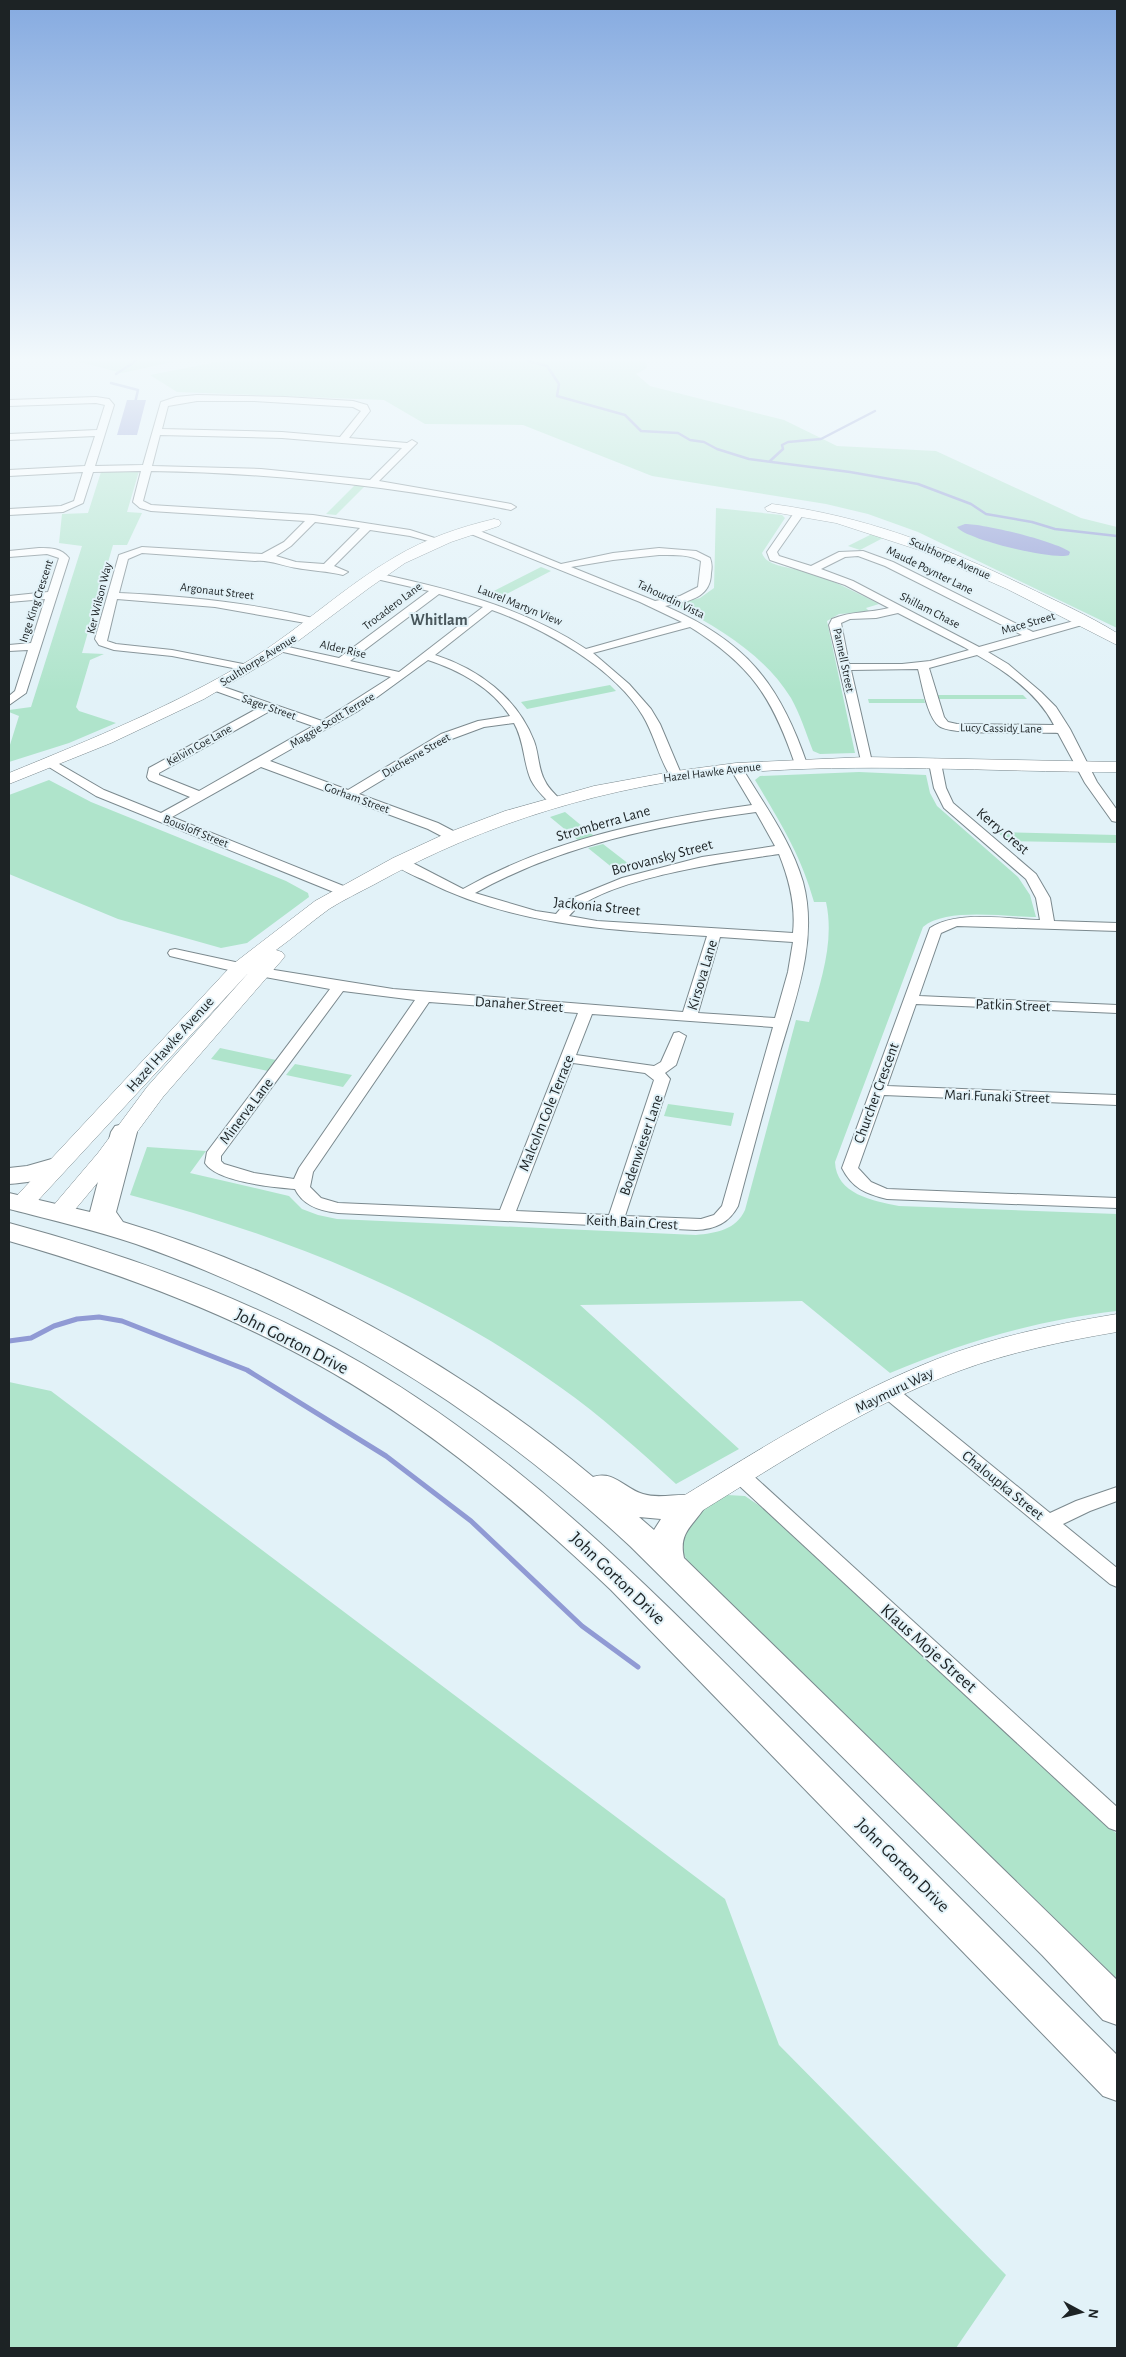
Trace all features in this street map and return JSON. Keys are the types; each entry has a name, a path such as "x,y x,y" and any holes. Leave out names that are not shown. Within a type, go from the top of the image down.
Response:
{"main road":[{"path":"113,1228 104,1218 103,1212 124,1132"},
{"path":"9,1176 29,1174 55,1166"},
{"path":"13,1207 59,1213 113,1228 247,1278 351,1329 449,1386 519,1434 579,1482 670,1564 1117,2006"},
{"path":"22,1236 59,1213"},
{"name":"John Gorton Drive","path":"22,1236 62,1246 182,1289 250,1318 312,1349 399,1400 480,1457 549,1513 622,1581 1117,2082"},
{"path":"579,1482 608,1487 638,1506 690,1505"},
{"path":"670,1564 665,1547 667,1534 690,1505"}],"street":[{"path":"9,473 63,471"},
{"path":"9,512 61,509 74,506 79,502 89,471"},
{"path":"146,471 138,502 144,506 313,518 368,526 439,541"},
{"path":"233,471 373,482 511,507"},
{"path":"373,482 384,471"},
{"name":"Sculthorpe Avenue","path":"772,508 860,524 919,542 1085,621 1117,640"},
{"name":"Shillam Chase","path":"800,512 772,555 777,560 812,569 849,583 979,651 1024,682 1052,710 1064,729 1082,766 1112,804 1117,818"},
{"path":"268,556 278,552 313,518"},
{"name":"Sculthorpe Avenue","path":"9,779 50,764 136,726 214,688 279,648 317,622 376,576 407,556 439,541 494,522"},
{"path":"326,567 368,526"},
{"name":"Tahourdin Vista","path":"470,530 655,604 692,623 734,652 761,679 783,715 801,764"},
{"name":"Inge King Crescent","path":"9,554 49,551 62,555 64,559 20,693 9,701"},
{"name":"Ker Wilson Way","path":"248,668 198,657 105,645 101,639 123,557 134,552 268,556"},
{"path":"560,567 589,559 638,554 688,553 706,560 705,586 702,591 690,596 655,604"},
{"name":"Maude Poynter Lane","path":"812,569 843,554 859,553 889,564 1033,636"},
{"path":"268,556 277,561 318,568 326,567 343,572"},
{"name":"Laurel Martyn View","path":"376,576 437,590 491,606 542,627 586,652 623,684 646,711 660,736 669,766 676,776"},
{"name":"Trocadero Lane","path":"341,662 437,590"},
{"path":"9,599 52,596"},
{"name":"Argonaut Street","path":"112,596 231,605 317,622"},
{"name":"Maggie Scott Terrace","path":"162,818 354,708 401,676 491,606"},
{"name":"Pannell Street","path":"866,762 835,625 836,621 848,616 876,615 899,609"},
{"name":"Mace Street","path":"979,651 1085,621"},
{"path":"586,652 692,623"},
{"path":"9,648 36,646"},
{"name":"Alder Rise","path":"279,648 401,676"},
{"path":"844,667 922,665 979,651"},
{"path":"426,656 449,663 476,678 500,698 517,719 529,742 540,787 556,802"},
{"name":"Lucy Cassidy Lane","path":"922,665 938,718 944,725 957,728 1064,729"},
{"name":"Sager Street","path":"214,688 324,726"},
{"name":"Kelvin Coe Lane","path":"200,796 157,780 153,777 153,771 269,707"},
{"name":"Duchesne Street","path":"349,795 445,737 482,724 517,719"},
{"name":"Gorham Street","path":"260,762 433,826 454,837"},
{"name":"Hazel Hawke Avenue","path":"13,1207 250,971 327,910 339,897 400,862 454,837 512,815 607,789 676,776 736,768 866,762 1117,766"},
{"name":"Kerry Crest","path":"935,763 942,795 948,805 1032,877 1043,898 1048,924"},
{"name":"Bousloff Street","path":"50,764 100,793 162,818 339,897"},
{"name":"Keith Bain Crest","path":"301,1185 304,1193 314,1202 330,1208 706,1224 715,1222 727,1213 780,1023 801,938 797,890 783,850 736,768"},
{"name":"Stromberra Lane","path":"463,894 521,865 603,838 685,819 759,808"},
{"name":"Borovansky Street","path":"560,920 573,903 634,879 702,861 783,850"},
{"name":"Jackonia Street","path":"400,862 463,894 510,910 560,920 598,925 801,938"},
{"name":"Churcher Crescent","path":"1117,927 957,922 940,928 932,936 850,1168 854,1177 861,1185 873,1191 895,1195 1117,1203"},
{"name":"Kirsova Lane","path":"689,1016 715,932"},
{"name":"Danaher Street","path":"175,953 250,971 339,987 425,997 780,1023"},
{"name":"Hazel Hawke Avenue","path":"59,1213 106,1158 124,1132 250,971"},
{"name":"Minerva Lane","path":"301,1185 278,1182 221,1169 213,1163 213,1156 339,987"},
{"path":"301,1185 305,1172 425,997"},
{"name":"Patkin Street","path":"910,999 933,1002 1117,1009"},
{"name":"Malcolm Cole Terrace","path":"506,1216 586,1010"},
{"name":"Bodenwieser Lane","path":"655,1072 668,1065 678,1036"},
{"name":"Bodenwieser Lane","path":"568,1058 637,1067 655,1072 662,1079 662,1084 615,1221"},
{"name":"Mari Funaki Street","path":"878,1089 893,1092 1117,1100"},
{"name":"Maymuru Way","path":"690,1505 888,1391 984,1352 1037,1338 1117,1323"},
{"name":"Chaloupka Street","path":"888,1391 1117,1579"},
{"name":"Klaus Moje Street","path":"740,1475 1117,1820"},
{"path":"1048,1523 1082,1506 1117,1494"}],"green space":[{"path":"139,471 127,512 142,513 127,545 113,545 82,653 104,654 90,660 76,707 79,711 116,723 69,743 9,762 9,748 19,716 9,712 9,710 31,707 82,546 59,543 62,514 88,513 101,472"},
{"path":"639,471 979,471 1081,518 1117,527 1117,628 918,532 868,514 826,504 652,476"},
{"path":"355,485 365,486 336,515 326,514"},
{"path":"716,508 782,515 785,518 762,553 768,561 820,576 879,604 866,608 870,612 839,614 827,621 855,753 820,754 813,751 791,698 769,669 741,645 679,607 681,603 700,598 714,588"},
{"path":"872,534 883,538 860,550 848,546"},
{"path":"541,567 551,571 495,600 484,596"},
{"path":"610,685 616,691 527,709 521,702"},
{"path":"938,695 1023,695 1027,699 939,699"},
{"path":"868,699 924,699 925,703 869,703"},
{"path":"859,772 926,775 930,793 937,806 1018,877 1030,895 1036,917 961,915 933,921 923,927 835,1162 837,1173 849,1189 858,1194 878,1202 899,1206 1117,1214 1117,1311 1030,1326 973,1342 890,1373 802,1301 580,1305 739,1449 676,1484 620,1434 575,1398 511,1353 460,1323 354,1271 299,1249 244,1229 130,1195 147,1147 206,1151 190,1173 289,1196 302,1209 337,1219 696,1235 711,1233 731,1226 741,1217 745,1210 796,1020 809,1022 825,963 829,932 826,902 814,902 796,854 755,780 760,776"},
{"path":"49,780 91,802 286,881 308,893 309,897 247,943 221,948 118,919 9,874 9,795"},
{"path":"565,812 594,836 579,841 550,817"},
{"path":"997,832 1116,835 1117,843 1008,841"},
{"path":"603,844 634,868 619,873 588,848"},
{"path":"220,1048 276,1060 268,1071 211,1059"},
{"path":"295,1064 352,1075 343,1087 286,1075"},
{"path":"668,1104 734,1113 731,1126 664,1116"},
{"path":"9,1382 51,1391 725,1899 779,2045 1006,2275 956,2348 9,2348"},
{"path":"727,1495 745,1496 769,1512 1117,1834 1117,1979 688,1562 682,1551 681,1539 688,1526 700,1513"}],"water":[{"path":"965,524 1019,534 1050,543 1070,552 1069,555 1060,556 1010,548 975,537 957,527"}],"waterway":[{"path":"842,471 918,484 971,504 986,514 1032,522 1055,529 1117,536"},
{"path":"9,1341 31,1338 54,1326 77,1319 99,1317 122,1321 247,1370 386,1456 471,1521 582,1626 638,1667"}],"district":[{"name":"Whitlam","path":"439,619"}]}
